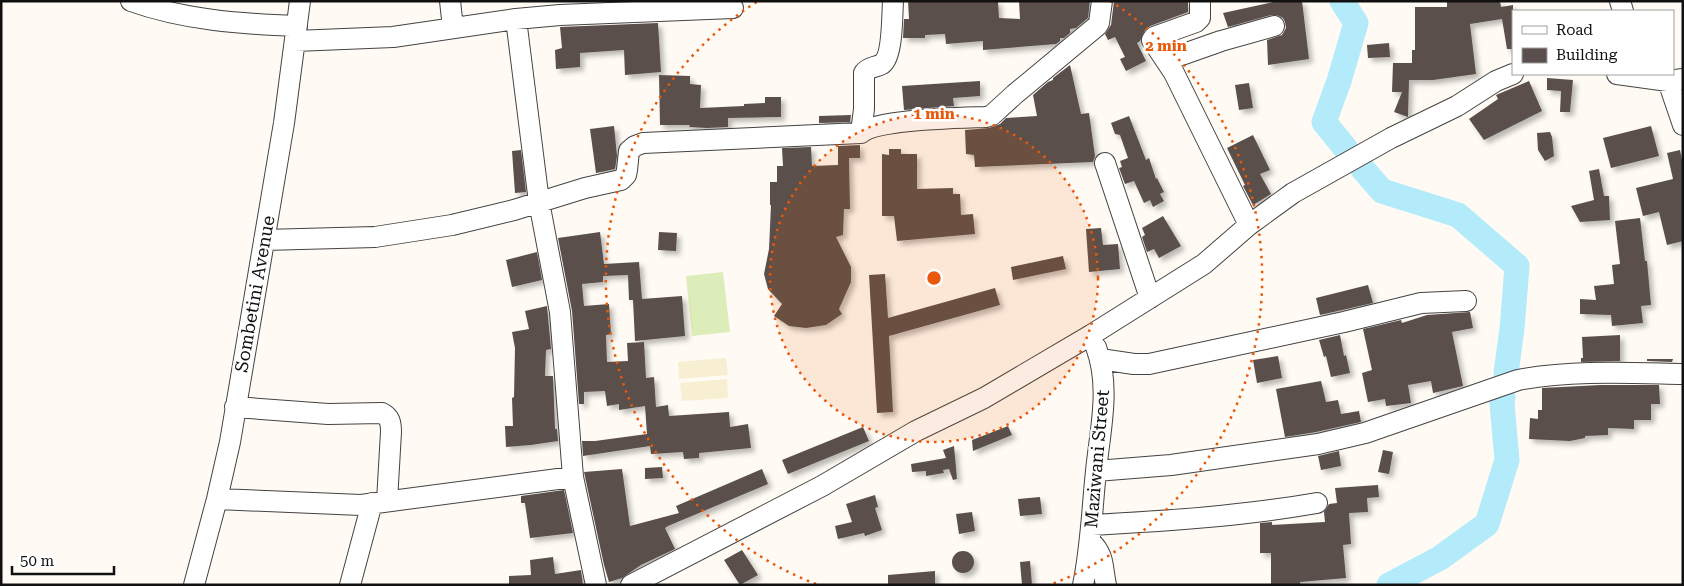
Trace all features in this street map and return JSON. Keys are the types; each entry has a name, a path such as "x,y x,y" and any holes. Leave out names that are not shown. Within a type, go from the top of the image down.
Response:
{"street":[{"path":"131,1 170,14 296,34 393,37 516,19 560,8 733,8"},
{"name":"Sombetini Avenue","path":"194,585 230,442 264,240 300,1"},
{"path":"450,1 453,28"},
{"path":"861,133 864,109 864,73 868,68 882,64 888,55 893,1"},
{"path":"264,240 392,236 452,226 585,188 621,180 626,174 629,151 643,143 861,133 866,129 895,122 986,117 992,115 1014,94 1097,26 1102,1"},
{"path":"1200,1 1200,18 1196,22 1154,37 1153,42 1167,60 1249,225"},
{"path":"516,19 540,202 557,292 563,338 573,477 596,585"},
{"path":"1167,60 1221,41 1274,26"},
{"path":"631,585 822,486 916,431 984,398 1091,335 1204,264 1249,225 1293,193 1391,138 1457,106 1496,81 1512,74"},
{"path":"1638,75 1675,80 1683,124"},
{"path":"1105,163 1150,298"},
{"path":"1100,359 1134,364 1149,364 1344,322 1421,303 1466,301"},
{"name":"Maziwani Street","path":"1083,585 1091,534 1104,396 1100,359 1091,335"},
{"path":"1096,471 1171,465 1318,444 1365,433 1518,380 1536,377 1579,373 1683,374"},
{"path":"236,407 328,414 382,413 387,416 390,421 391,432 380,502 350,585"},
{"path":"217,499 361,505 573,477"},
{"path":"1106,585 1099,549 1091,534 1189,519 1274,511 1317,503"}],"shaded area":[{"path":"726,358 728,375 679,379 678,362"},
{"path":"727,379 728,398 682,401 680,383"}],"green space":[{"path":"723,272 730,332 692,336 686,276"}],"building":[{"path":"908,1 998,1 999,18 1020,19 1019,1 1090,1 1088,18 1076,28 1070,29 1070,33 1064,38 1060,38 1060,41 1056,44 983,50 983,41 946,44 945,34 925,35 925,38 903,38 904,19 909,19"},
{"path":"1114,1 1188,1 1188,12 1150,26 1145,30 1140,41 1137,43 1146,61 1126,71 1120,59 1125,57 1115,37 1108,40 1105,34 1111,25"},
{"path":"1278,1 1302,1 1309,59 1268,65 1267,40 1282,35 1286,28 1283,18 1277,15 1228,27 1223,13"},
{"path":"1447,1 1500,1 1501,7 1513,5 1512,49 1507,49 1502,19 1470,24 1476,74 1433,80 1409,80 1408,117 1394,112 1402,92 1392,92 1393,63 1412,63 1412,50 1415,50 1415,7 1447,7"},
{"path":"658,23 661,72 625,75 624,50 580,53 580,67 556,69 555,50 562,48 560,27"},
{"path":"1389,43 1390,57 1368,58 1367,45"},
{"path":"1070,65 1081,114 1089,113 1095,156 1093,162 975,167 974,155 966,154 965,130 989,128 1000,124 1006,118 1037,116 1033,95"},
{"path":"659,75 690,76 690,84 701,85 700,108 744,106 744,104 765,103 765,97 781,97 781,117 728,118 728,127 707,128 689,127 690,125 660,125"},
{"path":"1547,78 1573,80 1570,112 1560,112 1561,91 1547,90"},
{"path":"980,81 980,96 953,98 954,106 904,110 902,86"},
{"path":"1529,81 1542,111 1484,140 1469,119 1498,99 1496,95"},
{"path":"1249,83 1253,108 1239,110 1235,85"},
{"path":"851,115 850,122 819,123 819,116"},
{"path":"1129,116 1146,160 1149,158 1156,179 1164,192 1160,194 1164,201 1153,207 1150,200 1144,203 1134,181 1125,184 1119,168 1122,167 1120,161 1128,158 1120,135 1115,134 1111,123"},
{"path":"614,126 617,156 615,169 596,173 590,129"},
{"path":"1651,126 1659,156 1611,168 1603,138"},
{"path":"1550,132 1554,156 1545,161 1538,150 1537,133"},
{"path":"1253,135 1270,170 1260,174 1271,194 1253,205 1227,148"},
{"path":"860,145 860,158 849,158 850,209 844,209 843,235 836,237 851,267 851,282 839,309 842,314 826,325 806,328 789,326 774,316 782,304 768,289 764,274 769,249 770,182 777,182 777,166 783,166 782,148 811,147 812,166 838,165 838,146"},
{"path":"889,149 901,149 901,154 917,154 917,189 953,188 953,194 960,194 961,215 973,214 975,234 897,241 894,216 882,216 882,154 889,155"},
{"path":"521,150 526,192 515,193 512,151"},
{"path":"1680,150 1683,165 1683,241 1667,245 1659,212 1643,216 1636,188 1673,179 1667,153"},
{"path":"1599,169 1604,196 1609,196 1610,220 1580,222 1571,206 1594,200 1589,171"},
{"path":"1163,216 1181,246 1159,258 1154,249 1147,252 1142,237 1145,235 1142,228"},
{"path":"1640,218 1645,261 1647,261 1651,305 1641,306 1643,323 1612,326 1611,315 1580,314 1580,299 1596,300 1594,286 1614,284 1612,265 1620,264 1615,221"},
{"path":"1101,228 1103,245 1118,244 1120,269 1089,272 1086,229"},
{"path":"600,232 604,264 639,262 642,299 682,296 685,336 635,341 633,300 629,300 628,275 603,276 603,282 582,284 584,306 609,304 611,334 606,335 607,362 628,361 627,343 644,342 646,378 654,377 656,407 668,405 669,416 729,412 730,427 748,424 751,448 699,453 699,458 684,459 683,452 651,454 650,446 583,456 582,441 647,434 645,406 619,410 619,404 607,406 605,391 584,392 584,404 579,404 572,311 558,238"},
{"path":"659,232 677,233 676,251 658,250"},
{"path":"537,252 542,280 512,287 506,260"},
{"path":"1063,256 1066,269 1013,280 1011,267"},
{"path":"885,274 888,318 995,288 1000,305 889,336 893,412 877,413 869,275"},
{"path":"1368,285 1373,303 1320,315 1316,298"},
{"path":"547,306 551,349 546,350 545,376 553,376 555,429 557,429 558,441 506,447 505,426 513,426 512,398 514,397 515,348 512,332 529,329 525,311"},
{"path":"1470,312 1473,328 1452,332 1463,386 1433,393 1431,381 1408,385 1411,403 1386,406 1385,399 1368,402 1362,373 1372,370 1363,329 1401,320 1402,323 1427,315"},
{"path":"1340,335 1350,373 1331,377 1326,356 1324,357 1319,340"},
{"path":"1620,335 1620,361 1581,362 1581,358 1583,358 1582,337"},
{"path":"1278,356 1282,378 1257,383 1253,360"},
{"path":"1647,359 1673,359 1672,362 1647,361"},
{"path":"1321,381 1326,402 1338,400 1341,414 1359,411 1361,422 1285,437 1276,389"},
{"path":"1600,385 1659,385 1660,404 1651,404 1651,420 1634,420 1634,429 1608,428 1608,435 1585,436 1585,438 1570,441 1529,439 1530,418 1538,419 1538,410 1542,410 1542,388"},
{"path":"1008,426 1012,435 973,451 972,440"},
{"path":"863,427 869,441 788,474 782,460"},
{"path":"954,446 957,479 953,480 949,469 943,470 944,473 926,476 926,471 912,472 911,464 946,458 943,450"},
{"path":"1383,450 1393,452 1389,474 1378,472"},
{"path":"1339,451 1341,466 1321,470 1318,456"},
{"path":"662,467 663,478 645,479 645,468"},
{"path":"622,469 630,526 679,513 676,506 762,469 768,484 668,526 665,528 675,549 641,565 622,578 609,582 584,472"},
{"path":"1378,485 1379,497 1367,498 1368,512 1349,513 1351,544 1343,545 1346,578 1300,582 1300,585 1271,585 1271,553 1260,553 1260,523 1272,522 1272,525 1325,522 1324,512 1329,504 1337,503 1335,488"},
{"path":"564,490 573,533 530,538 525,503 521,503 521,496"},
{"path":"875,495 878,507 875,508 882,530 865,536 864,533 838,539 835,526 852,522 846,504"},
{"path":"1040,497 1042,514 1020,516 1018,499"},
{"path":"972,512 975,531 959,534 956,514"},
{"path":"742,550 758,575 740,585 724,560"},
{"path":"963,551 973,558 974,562 967,572 963,573 953,566 952,562 959,552"},
{"path":"553,557 555,574 581,570 583,585 509,585 509,576 531,575 530,560"},
{"path":"1030,561 1032,585 1022,585 1020,562"},
{"path":"935,571 935,585 888,585 888,575"}],"waterway":[{"path":"1342,1 1356,23 1339,81 1324,122 1346,149"},
{"path":"1362,168 1382,191 1458,215 1517,266 1506,373"},
{"path":"1389,585 1440,558 1487,524 1507,460 1503,397"}]}
